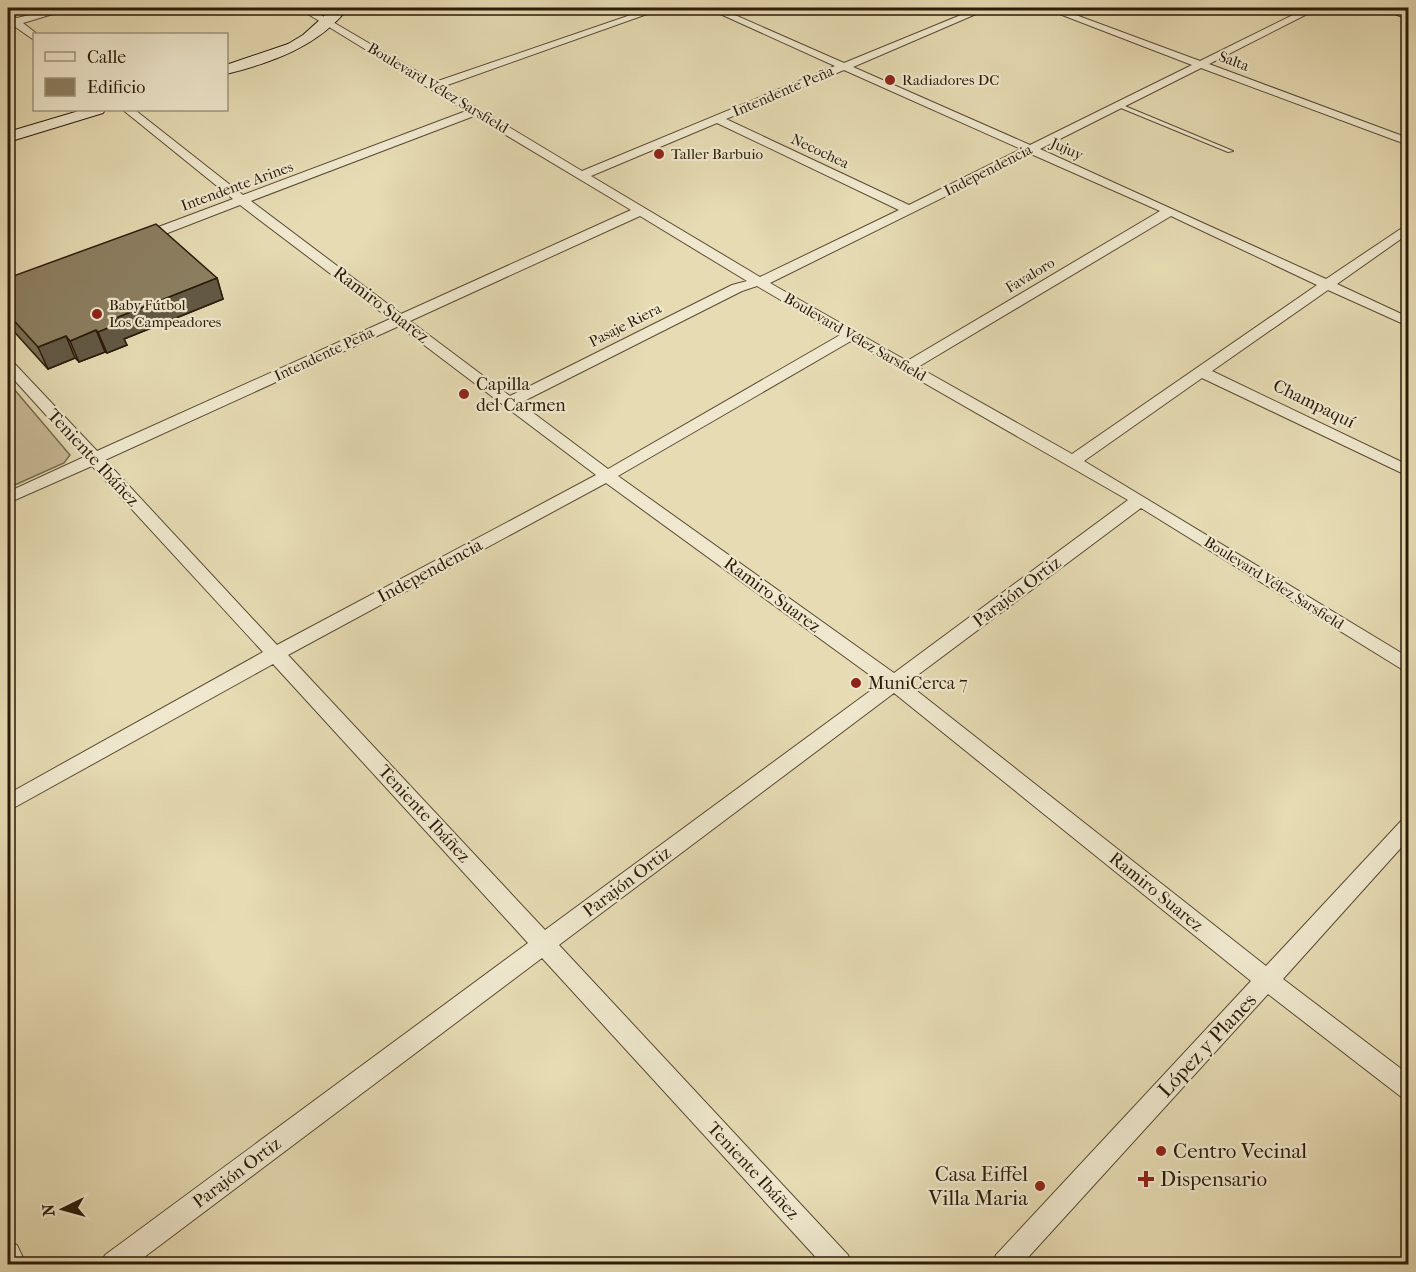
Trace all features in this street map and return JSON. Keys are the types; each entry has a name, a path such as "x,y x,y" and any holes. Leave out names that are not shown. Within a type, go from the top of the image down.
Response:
{"main road":[{"path":"228,69 293,47 341,8"},
{"path":"8,137 94,111"}],"street":[{"path":"10,21 68,8"},
{"name":"Boulevard Vélez Sarsfield","path":"303,8 757,281 1140,500 1408,666"},
{"path":"435,86 659,8"},
{"name":"Jujuy","path":"712,8 1170,211 1408,322"},
{"name":"Intendente Peña","path":"582,175 985,8"},
{"name":"Salta","path":"1049,8 1408,142"},
{"name":"Independencia","path":"757,281 774,277 1314,8"},
{"path":"1383,8 1408,16"},
{"path":"10,21 33,35"},
{"name":"Ramiro Suarez","path":"130,111 244,202 607,476 894,683 1267,980 1408,1088"},
{"name":"Intendente Arines","path":"131,242 244,202 476,111"},
{"name":"Necochea","path":"717,118 909,210"},
{"name":"Intendente Peña","path":"8,498 640,210"},
{"name":"Favaloro","path":"908,367 1170,211"},
{"path":"1073,461 1408,228"},
{"name":"Pasaje Riera","path":"509,402 737,288 757,281"},
{"name":"Independencia","path":"8,803 275,654 607,476 850,334"},
{"name":"Teniente Ibáñez","path":"8,365 839,1264"},
{"name":"Champaquí","path":"1202,372 1408,471"},
{"name":"Parajón Ortiz","path":"114,1264 1140,500"},
{"name":"López y Planes","path":"1005,1264 1408,826"},
{"path":"8,1254 13,1264"}],"lane":[{"path":"1118,105 1230,151"}],"shaded area":[{"path":"8,382 70,455 64,463 8,488"}],"building":[{"name":"Baby Fútbol Los Campeadores","path":"156,224 217,278 113,319 118,324 98,332 96,330 70,341 66,336 38,347 8,314 8,278"}],"place":[{"name":"Radiadores DC","path":"890,80"},
{"name":"Taller Barbuio","path":"659,154"},
{"name":"Baby Fútbol Los Campeadores","path":"97,314"},
{"name":"Capilla del Carmen","path":"464,394"},
{"name":"MuniCerca 7","path":"856,683"},
{"name":"Centro Vecinal","path":"1161,1151"},
{"name":"Dispensario","path":"1146,1179"},
{"name":"Casa Eiffel Villa Maria","path":"1040,1186"}]}
